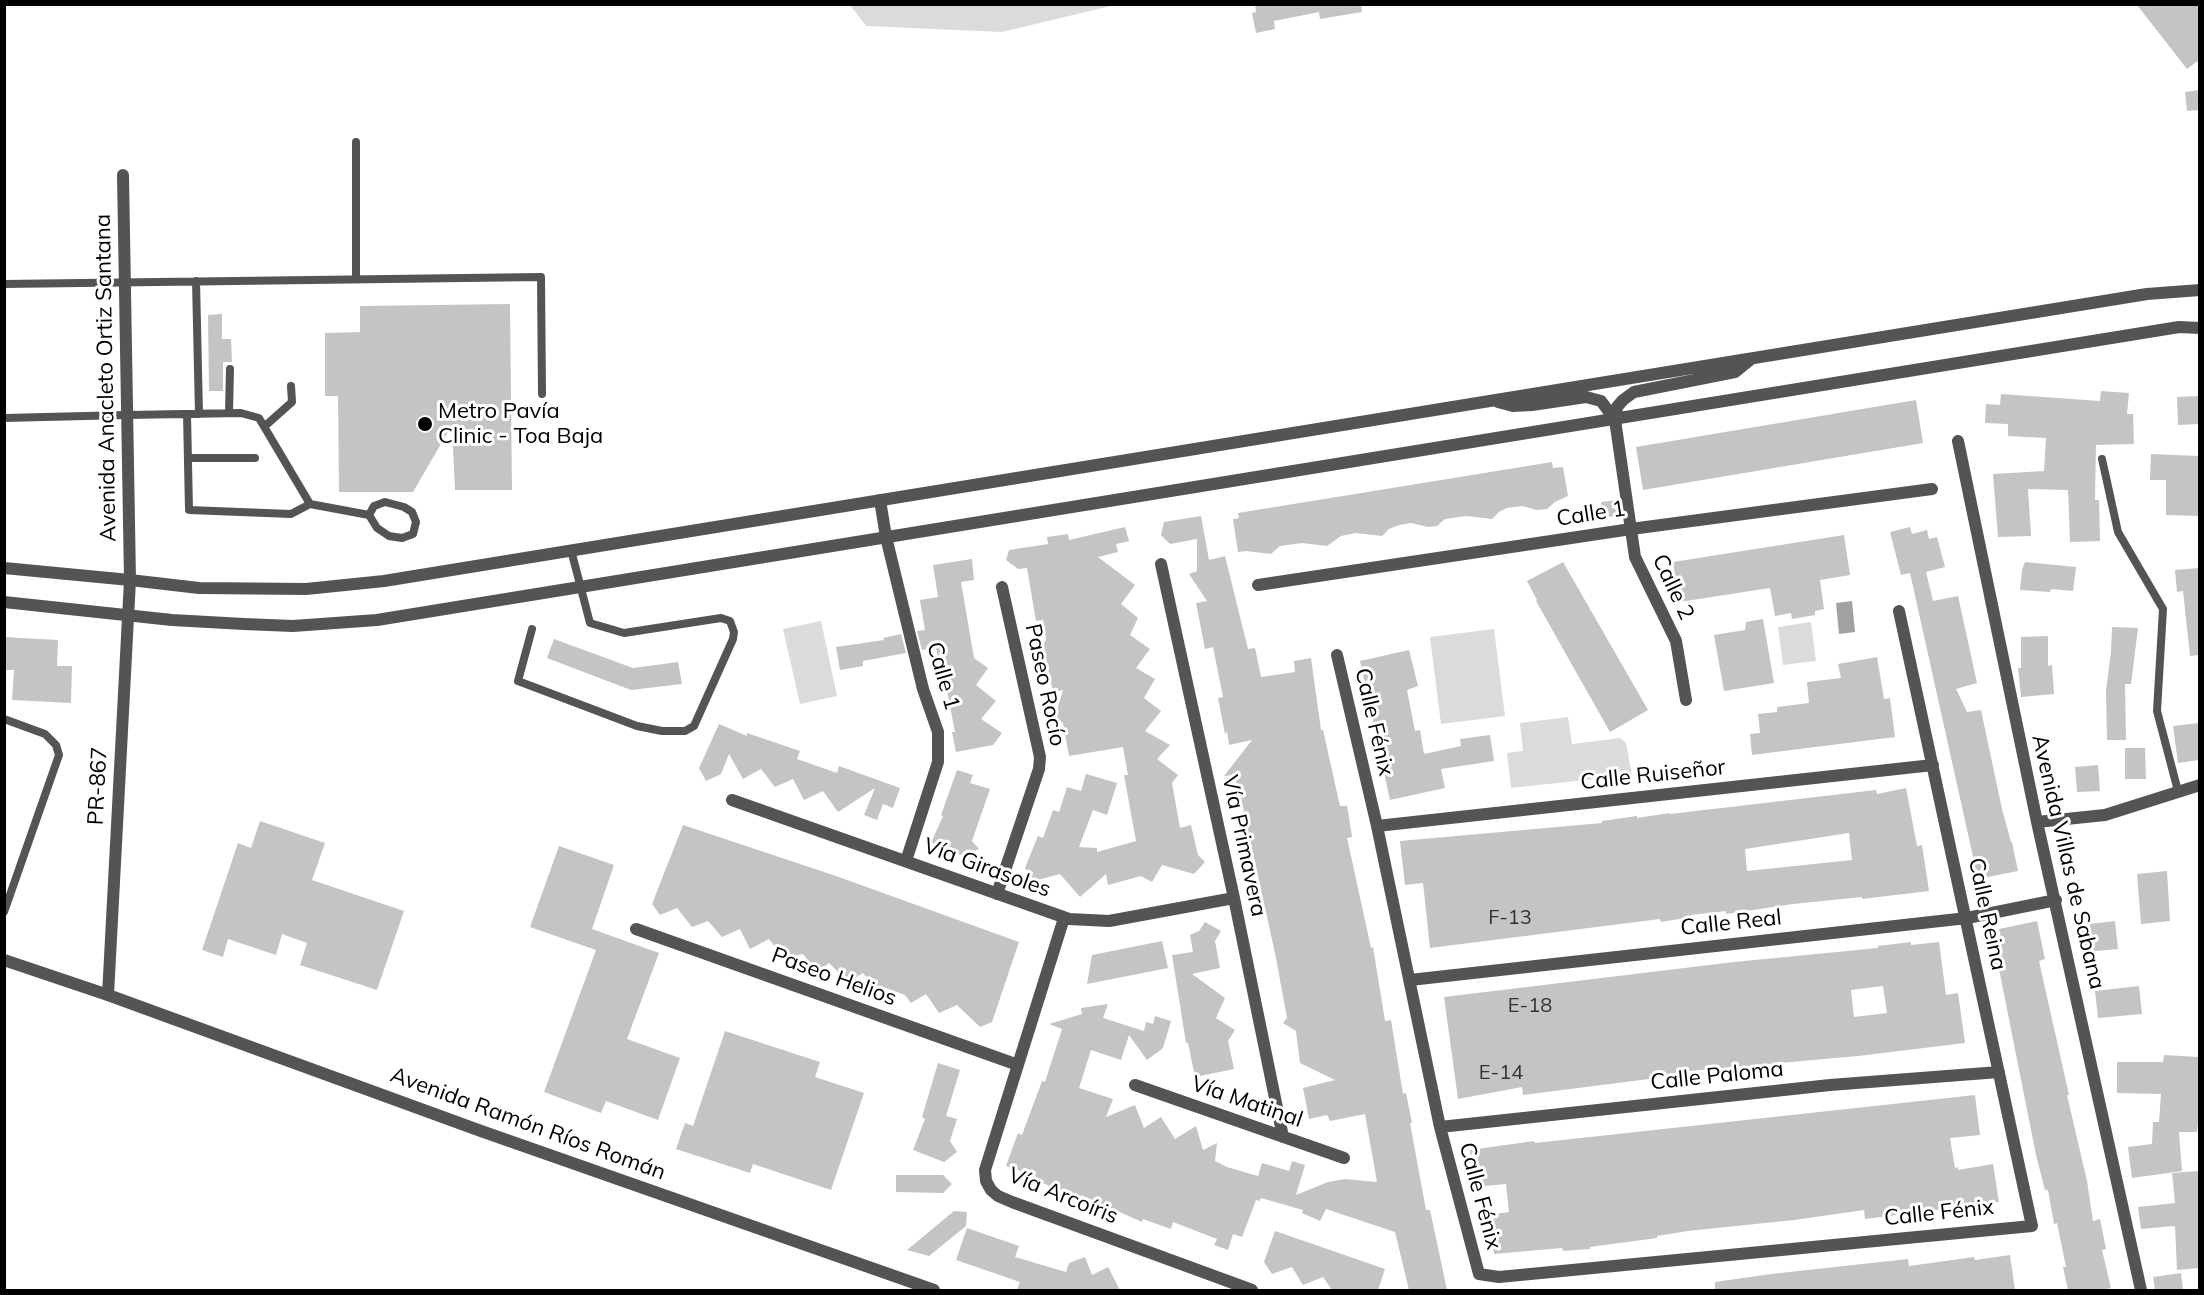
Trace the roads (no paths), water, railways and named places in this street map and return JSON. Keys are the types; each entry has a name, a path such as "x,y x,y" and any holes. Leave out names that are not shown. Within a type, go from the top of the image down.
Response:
{"street":[{"name":"Avenida Anacleto Ortiz Santana","path":"123,175 129,580"},
{"path":"4,568 199,588 306,589 384,581 2147,294 2199,290"},
{"path":"4,602 172,620 293,626 377,620 2179,327 2199,328"},
{"path":"1615,420 1617,407 1634,392 1735,372 1752,358"},
{"path":"1491,401 1513,406 1586,397 1601,401 1615,420"},
{"name":"Calle 2","path":"1615,420 1635,557 1676,641 1686,700"},
{"name":"Avenida Villas de Sabana","path":"1958,441 2037,822 2141,1290"},
{"name":"Calle 1","path":"1258,585 1631,529 1932,489"},
{"name":"Calle 1","path":"880,500 886,537 923,689 938,732 938,762 906,861"},
{"name":"Vía Primavera","path":"1161,564 1234,898 1283,1137"},
{"name":"PR-867","path":"108,995 129,580"},
{"name":"Paseo Rocío","path":"997,894 1039,769 1040,757 1002,587"},
{"name":"Calle Reina","path":"1899,611 2032,1226"},
{"name":"Calle Fénix","path":"1337,655 1377,826 1440,1127 1479,1274 1499,1277 2032,1226"},
{"name":"Calle Ruiseñor","path":"1377,826 1933,765"},
{"path":"2037,822 2105,815 2199,785"},
{"name":"Vía Girasoles","path":"732,800 1064,918 1092,922 1109,921 1234,898"},
{"name":"Calle Real","path":"1410,980 1966,918 2056,900"},
{"name":"Vía Arcoíris","path":"1064,918 985,1170 986,1180 991,1190 1011,1202 1252,1290"},
{"name":"Paseo Helios","path":"636,929 1018,1065"},
{"name":"Avenida Ramón Ríos Román","path":"4,960 934,1290"},
{"name":"Calle Paloma","path":"1440,1127 1830,1085 1999,1072"},
{"name":"Vía Matinal","path":"1135,1085 1344,1158"}],"lane":[{"path":"356,142 356,279"},
{"path":"4,284 541,277 542,394"},
{"path":"196,281 199,414"},
{"path":"229,413 230,369"},
{"path":"265,426 292,402 291,386"},
{"path":"4,418 241,412 259,418 310,504"},
{"path":"187,414 189,510 291,514 310,504 369,515"},
{"path":"188,458 255,458"},
{"path":"2102,459 2118,531 2163,609 2157,711 2178,791"},
{"path":"385,502 404,507 412,512 416,522 413,534 402,538 389,536 376,528 369,515 374,506 385,502"},
{"path":"532,629 518,681 637,726 662,731 685,731 694,726 733,639 734,632 730,621 721,618 624,633 590,623 571,550"},
{"path":"4,719 45,734 56,745 59,755 4,912"}],"place":[{"name":"Metro Pavía Clinic - Toa Baja","path":"425,424"}]}
